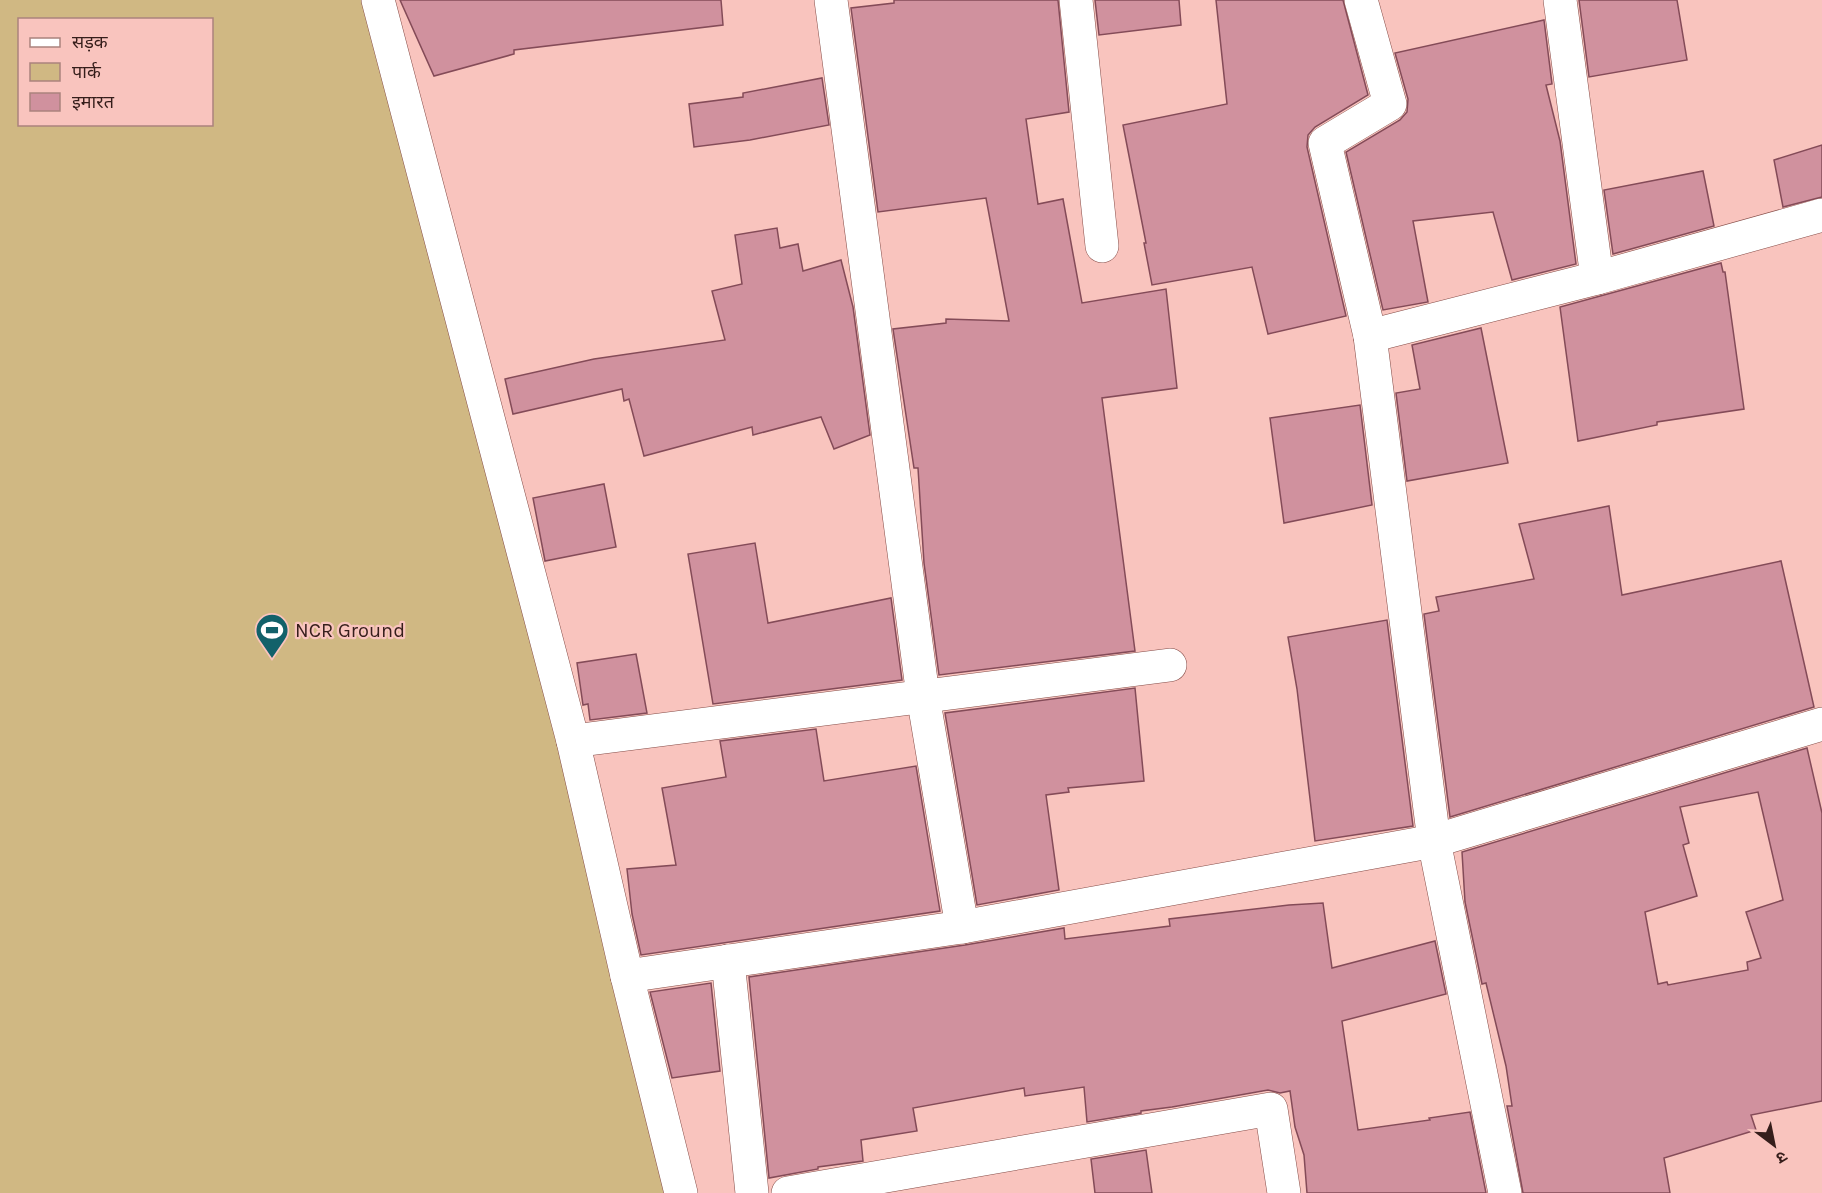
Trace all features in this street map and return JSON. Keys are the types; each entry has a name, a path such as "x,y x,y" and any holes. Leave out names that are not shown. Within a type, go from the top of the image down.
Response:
{"street":[{"path":"378,0 573,741 627,976 681,1193"},
{"path":"831,0 923,696 962,927"},
{"path":"1076,0 1102,246"},
{"path":"1361,0 1390,104 1325,143 1371,336 1434,841 1505,1193"},
{"path":"1560,0 1597,278"},
{"path":"1371,336 1597,278 1822,215"},
{"path":"573,741 1170,665"},
{"path":"627,976 962,927 1434,841 1822,724"},
{"path":"728,961 752,1193"},
{"path":"788,1193 1271,1109 1284,1193"}],"green space":[{"name":"NCR Ground","path":"0,0 392,0 666,1193 0,1193"}],"building":[{"path":"400,0 721,0 723,25 514,50 514,54 434,76"},
{"path":"894,0 1058,0 1069,112 1026,119 1038,204 1063,199 1082,303 1166,289 1177,388 1102,398 1135,651 939,675 924,563 918,468 914,468 893,329 946,323 946,319 1009,321 986,198 878,212 851,8 894,3"},
{"path":"1095,0 1179,0 1181,25 1099,35"},
{"path":"1216,0 1343,0 1368,95 1315,127 1308,135 1307,147 1346,316 1268,334 1252,267 1152,285 1123,125 1227,104"},
{"path":"1579,0 1677,0 1687,60 1589,77"},
{"path":"1544,20 1552,84 1546,85 1560,141 1576,264 1512,280 1493,212 1413,221 1428,302 1383,310 1346,152 1400,120 1407,112 1408,99 1395,53"},
{"path":"822,78 829,125 750,140 694,147 689,104 743,97 743,93"},
{"path":"1822,145 1822,197 1783,207 1774,160"},
{"path":"1703,171 1714,226 1613,254 1604,190"},
{"path":"777,228 780,248 798,244 803,271 841,260 853,307 870,435 834,449 821,417 753,435 752,427 644,456 629,399 624,401 622,389 513,414 505,379 594,359 725,340 712,291 742,284 735,235"},
{"path":"1721,263 1723,272 1725,272 1744,409 1657,422 1657,425 1578,441 1560,307"},
{"path":"1481,328 1508,463 1407,481 1396,393 1420,389 1412,345"},
{"path":"1360,405 1372,505 1284,523 1270,418"},
{"path":"604,484 616,547 545,561 533,498"},
{"path":"1609,506 1622,595 1781,561 1814,707 1450,817 1424,614 1439,611 1436,597 1534,579 1519,524"},
{"path":"755,543 768,623 891,598 902,680 713,704 688,554"},
{"path":"1387,620 1413,826 1315,841 1297,689 1288,637"},
{"path":"636,654 647,713 590,720 588,704 583,705 577,663"},
{"path":"1135,688 1144,781 1068,788 1069,792 1046,795 1059,890 977,905 945,713"},
{"path":"816,729 824,781 916,766 940,911 641,955 632,914 627,869 676,865 662,788 726,777 720,741"},
{"path":"1807,748 1822,813 1822,1101 1751,1115 1756,1130 1664,1158 1670,1193 1523,1193 1507,1106 1512,1106 1506,1066 1486,983 1482,984 1465,902 1462,852","holes":["1758,792 1783,900 1746,912 1761,958 1747,962 1748,970 1668,985 1667,982 1658,984 1645,912 1697,896 1683,845 1689,843 1680,807"]},
{"path":"1323,903 1332,968 1435,941 1446,994 1342,1021 1358,1130 1470,1112 1486,1193 1307,1193 1304,1155 1295,1127 1290,1091 1280,1093 1268,1090 1087,1122 1084,1087 1025,1096 1024,1088 913,1108 917,1131 861,1140 863,1161 818,1167 818,1169 769,1178 749,977 1064,928 1065,939 1170,926 1169,919"},
{"path":"711,983 720,1071 672,1078 650,992"},
{"path":"1146,1150 1152,1193 1095,1193 1091,1159"}],"place":[{"name":"NCR Ground","path":"272,659"}]}
